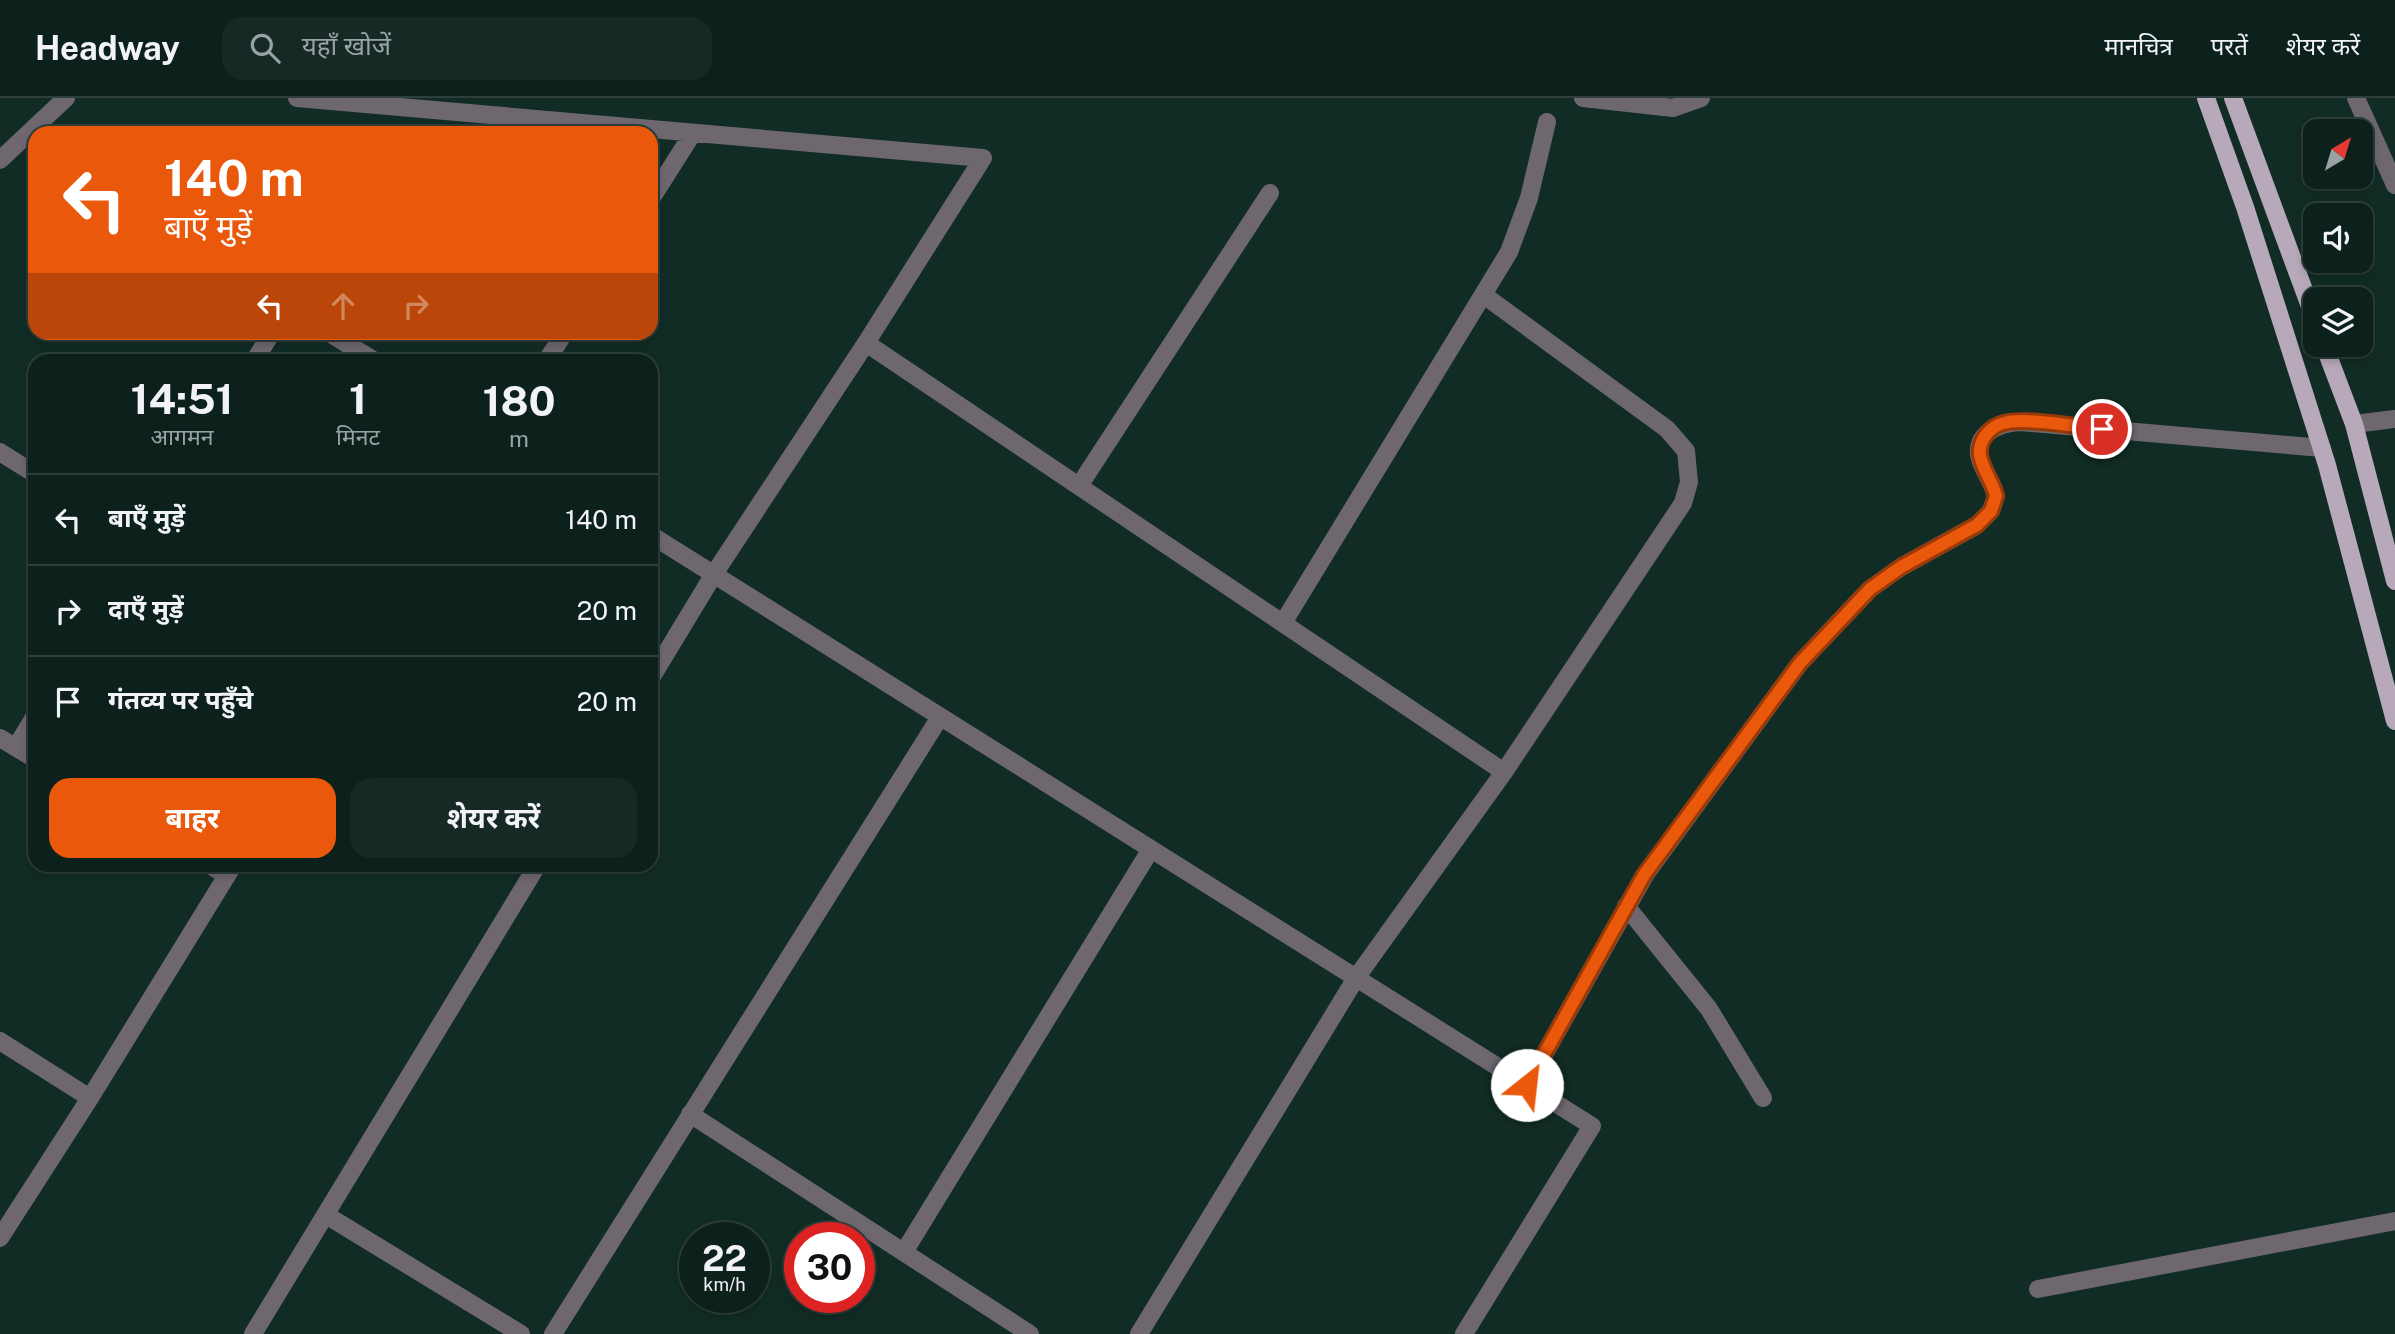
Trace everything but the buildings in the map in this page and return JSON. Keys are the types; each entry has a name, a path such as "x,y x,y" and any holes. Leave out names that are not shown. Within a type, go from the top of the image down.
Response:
{"main road":[{"path":"2206,98 2245,206 2322,448 2395,721"},
{"path":"2233,98 2303,288"},
{"path":"2329,357 2354,424 2395,581"}],"street":[{"path":"43,126 66,98"},
{"path":"297,98 614,126"},
{"path":"1583,98 1674,108 1701,98"},
{"path":"2356,98 2395,186"},
{"path":"1283,623 1485,296 1509,252 1525,208 1547,122"},
{"path":"658,130 983,158 866,343 714,574 658,666"},
{"path":"658,188 693,133"},
{"path":"0,160 28,144"},
{"path":"1079,486 1270,193"},
{"path":"1139,1334 1356,978 1504,772 1682,503 1689,482 1686,451 1667,429 1485,296"},
{"path":"341,340 363,354"},
{"path":"866,343 1504,772"},
{"path":"2354,424 2395,419"},
{"path":"1527,1085 1644,875 1809,654 1870,589 1901,567 1977,525 1991,511 1996,496 1980,458 1980,444 1988,433 2003,423 2034,423 2322,448"},
{"path":"0,452 28,470"},
{"path":"658,539 1592,1126 1464,1334"},
{"path":"553,1334 940,717"},
{"path":"28,723 8,742 28,755"},
{"path":"904,1252 1151,849"},
{"path":"0,1238 90,1098 229,872"},
{"path":"253,1334 533,872"},
{"path":"1626,906 1709,1009 1763,1098"},
{"path":"0,1041 90,1098"},
{"path":"690,1114 1030,1334"},
{"path":"326,1215 521,1334"},
{"path":"2038,1289 2395,1220"}],"route":[{"path":"1527,1085 1644,875 1800,663 1870,589 1901,567 1977,525 1991,511 1996,496 1993,483 1980,458 1980,444 1988,433 2003,423 2020,422 2102,429"}]}
